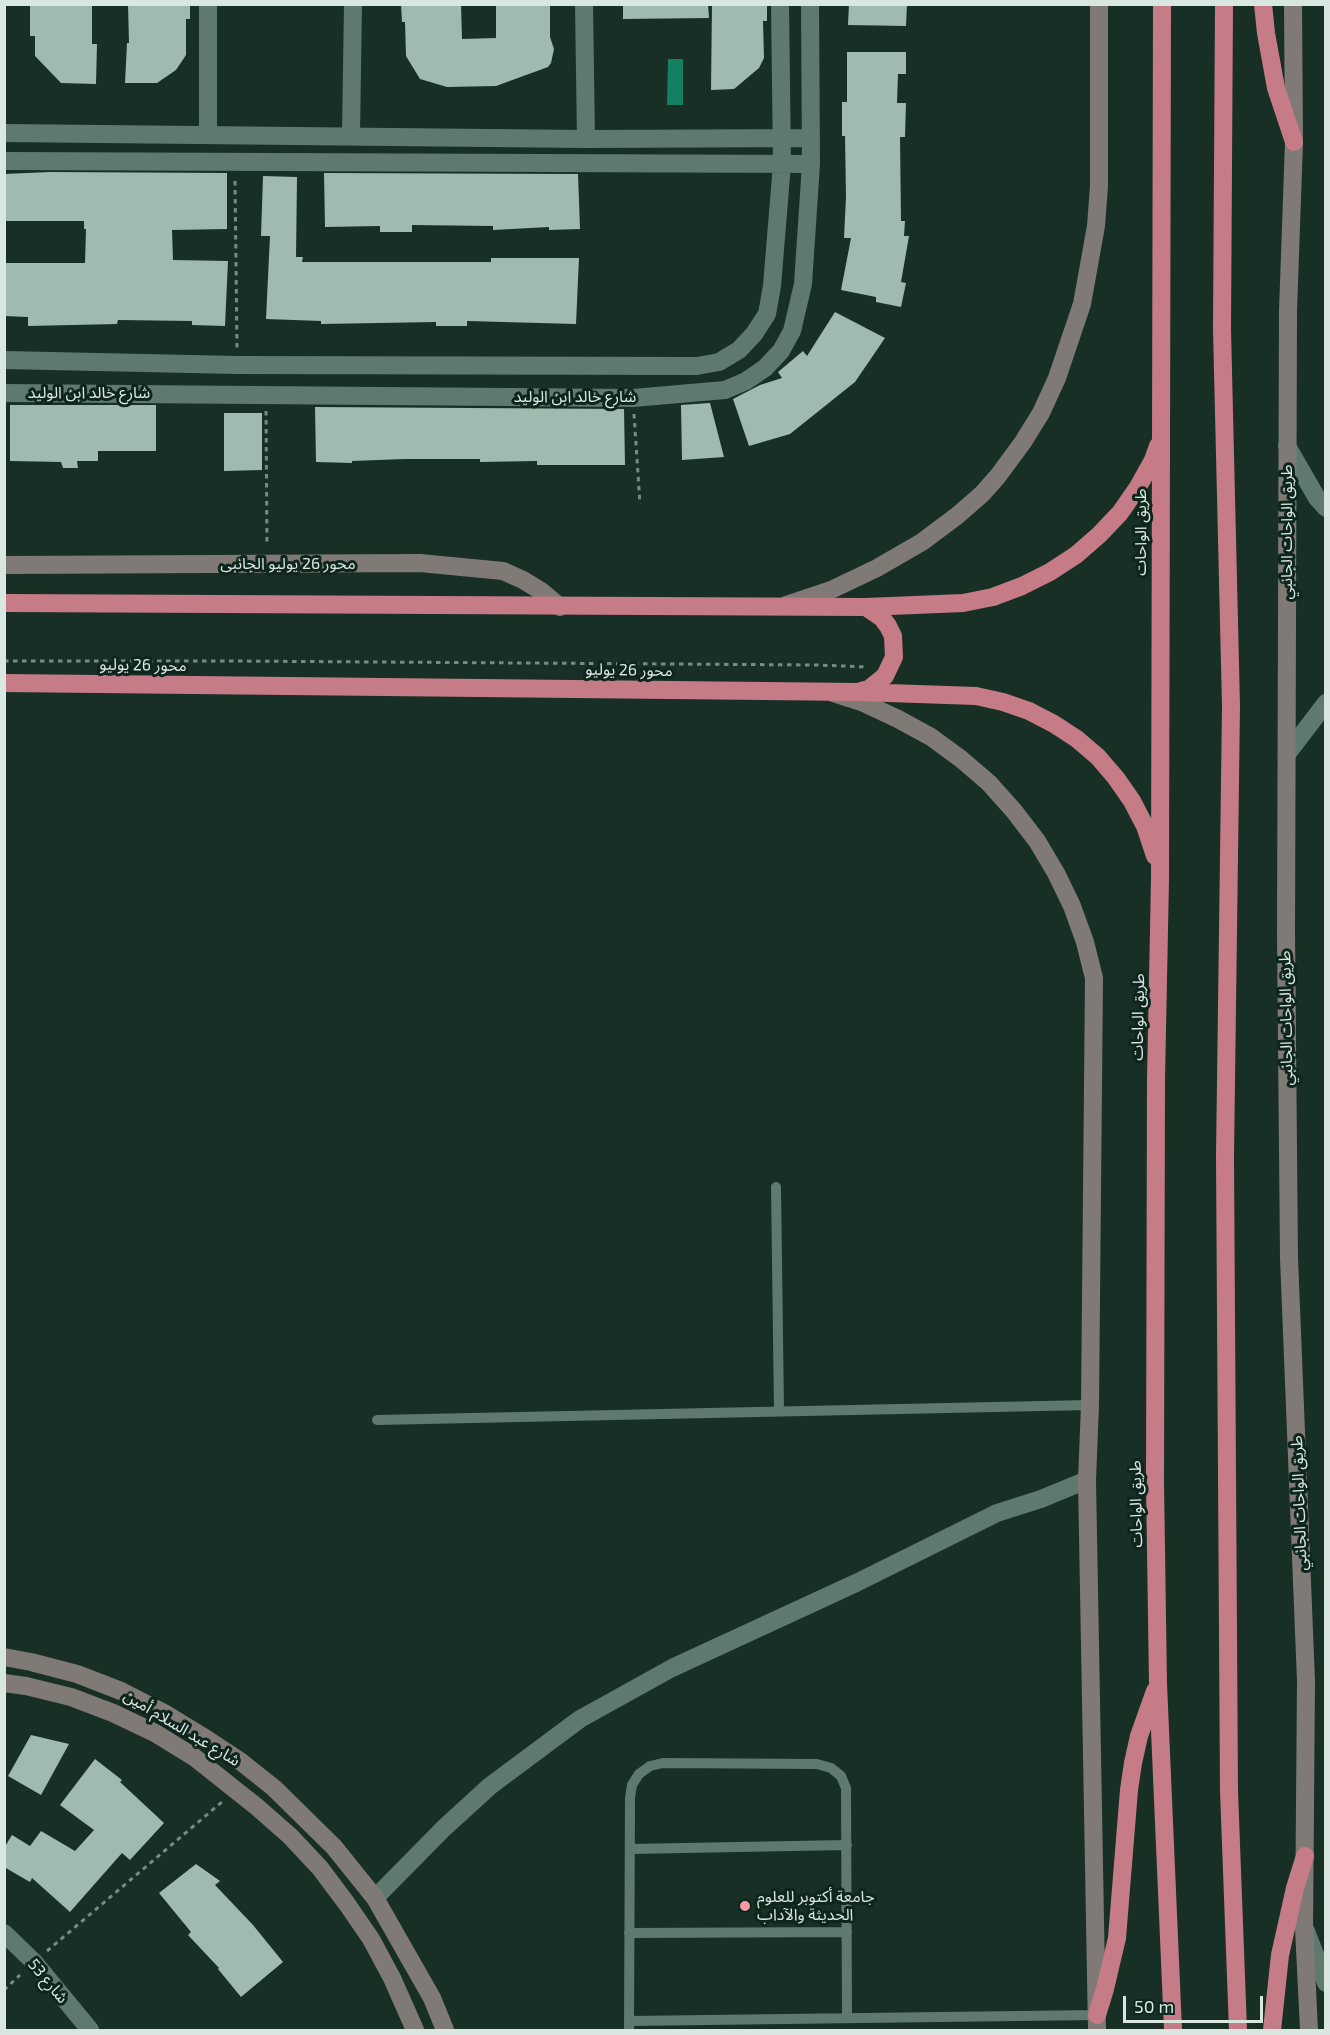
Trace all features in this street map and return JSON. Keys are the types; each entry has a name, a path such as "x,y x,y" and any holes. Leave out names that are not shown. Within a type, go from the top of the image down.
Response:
{"highway":[{"name":"طريق الواحات","path":"1162,4 1160,879 1154,1281 1155,1482 1158,1684 1173,2031"},
{"path":"1224,4 1222,329 1231,706 1225,1156 1229,1791 1238,2031"},
{"path":"1263,4 1276,88 1294,142"},
{"path":"4,603 866,607 963,603 993,597 1022,586 1076,555 1120,513 1138,488 1153,460 1161,435"},
{"path":"859,692 869,690 878,684 891,667 894,657 893,636 888,626 882,618 866,607"},
{"name":"محور 26 يوليو","path":"4,683 859,692 976,696 1029,711 1077,739 1098,758 1132,801 1151,843 1160,879"},
{"path":"1097,2023 1121,1912 1129,1790 1133,1763 1142,1727 1158,1684"},
{"path":"1272,2031 1275,1989 1282,1944 1305,1856"}],"street":[{"path":"208,4 208,134"},
{"path":"351,135 353,4"},
{"path":"584,4 586,139"},
{"name":"شارع خالد ابن الوليد","path":"4,360 237,365 697,366 719,362 739,350 754,334 767,314 772,286 783,138 780,4"},
{"name":"شارع خالد ابن الوليد","path":"4,393 633,398 725,390 746,381 765,368 781,351 792,331 803,284 811,164 810,4"},
{"path":"782,607 831,590 878,568 940,529 982,494 998,476 1041,413 1057,378 1082,304 1096,226 1099,186 1099,4"},
{"name":"طريق الواحات الجانبي","path":"1293,4 1294,142 1288,291 1286,932 1289,1258 1306,1681 1304,1928 1309,2031"},
{"path":"4,133 586,139 811,138"},
{"path":"4,161 811,164"},
{"path":"258,365 262,394"},
{"path":"1287,446 1317,498 1326,508"},
{"name":"محور 26 يوليو الجانبى","path":"4,565 420,563 503,571 541,591 560,607"},
{"path":"829,692 898,718 923,732 961,759 989,783 1037,841 1056,873 1072,906 1085,942 1094,978 1090,1405 1087,1480 1097,2023"},
{"path":"1287,754 1326,703"},
{"path":"375,1898 444,1828 490,1786 580,1719 672,1668 856,1583 997,1513 1041,1499 1087,1480"},
{"name":"شارع عبد السلام أمين","path":"4,1657 77,1674 121,1691 164,1713 249,1768 306,1817 334,1846 375,1898 432,1998 445,2031"},
{"name":"شارع عبد السلام أمين","path":"4,1683 71,1697 113,1713 155,1733 194,1758 257,1807 290,1836 320,1868 347,1904 392,1978 415,2031"},
{"path":"1304,1928 1326,1983"},
{"name":"شارع 53","path":"4,1933 34,1962 90,2031"}],"lane":[{"path":"776,1187 779,1411"},
{"path":"376,1420 1090,1405"},
{"path":"847,2018 846,1788 841,1776 831,1767 817,1764 663,1763 639,1774 632,1785 630,1798 629,2026 847,2018 1097,2023"},
{"path":"630,1849 847,1845"},
{"path":"629,1934 847,1932"}],"path":[{"path":"235,163 237,365"},
{"path":"262,394 267,564"},
{"path":"633,398 640,504"},
{"path":"4,662 387,662 806,665 873,668"},
{"path":"4,1990 236,1790"}],"shaded area":[{"path":"668,59 683,59 683,105 667,105"}],"building":[{"path":"30,4 92,4 92,44 97,44 96,84 61,83 35,56 35,36 30,36"},
{"path":"128,4 190,4 190,19 186,19 186,55 176,70 157,83 125,83 127,43 129,43"},
{"path":"401,4 461,4 462,39 496,38 496,4 550,4 550,37 554,49 551,63 548,67 496,86 447,87 420,79 406,56 405,22 402,22"},
{"path":"623,4 708,4 709,18 623,19"},
{"path":"712,4 767,4 767,21 763,21 764,58 759,68 734,89 711,90"},
{"path":"849,4 907,4 906,26 848,25"},
{"path":"847,52 906,52 906,74 898,74 897,103 906,103 905,137 900,137 901,221 905,221 904,236 909,236 901,282 906,283 901,307 876,302 876,297 841,290 851,238 844,238 846,197 842,102 847,102"},
{"path":"227,173 227,229 172,230 173,260 228,261 225,326 192,325 192,321 118,320 117,324 28,326 28,317 4,316 4,263 85,263 86,229 84,229 84,221 4,221 4,174"},
{"path":"324,173 578,174 580,229 549,230 549,227 493,230 493,226 412,225 412,232 380,232 380,226 325,227"},
{"path":"263,176 297,177 296,257 303,257 302,262 491,262 491,258 579,258 576,324 467,321 467,326 436,326 436,322 321,324 321,321 266,319 270,236 261,236"},
{"path":"835,312 885,338 855,382 790,434 749,446 733,399 760,385 782,378 778,372 803,351 807,356"},
{"path":"710,403 724,457 682,460 681,405"},
{"path":"10,405 156,405 156,451 98,451 98,461 77,461 78,468 63,468 61,462 10,461"},
{"path":"315,407 624,409 625,465 537,465 537,461 480,462 480,459 316,462"},
{"path":"224,413 262,413 262,470 224,471"},
{"path":"31,1735 69,1744 41,1795 8,1776"},
{"path":"95,1759 122,1780 120,1782 164,1823 130,1860 122,1853 70,1912 32,1878 30,1882 4,1867 4,1848 12,1835 30,1846 41,1831 75,1851 94,1830 60,1805"},
{"path":"196,1864 220,1881 215,1885 253,1925 283,1962 241,1997 219,1968 188,1935 191,1932 159,1893"}],"place":[{"name":"جامعة أكتوبر للعلوم الحديثة والآداب","path":"745,1906"}]}
